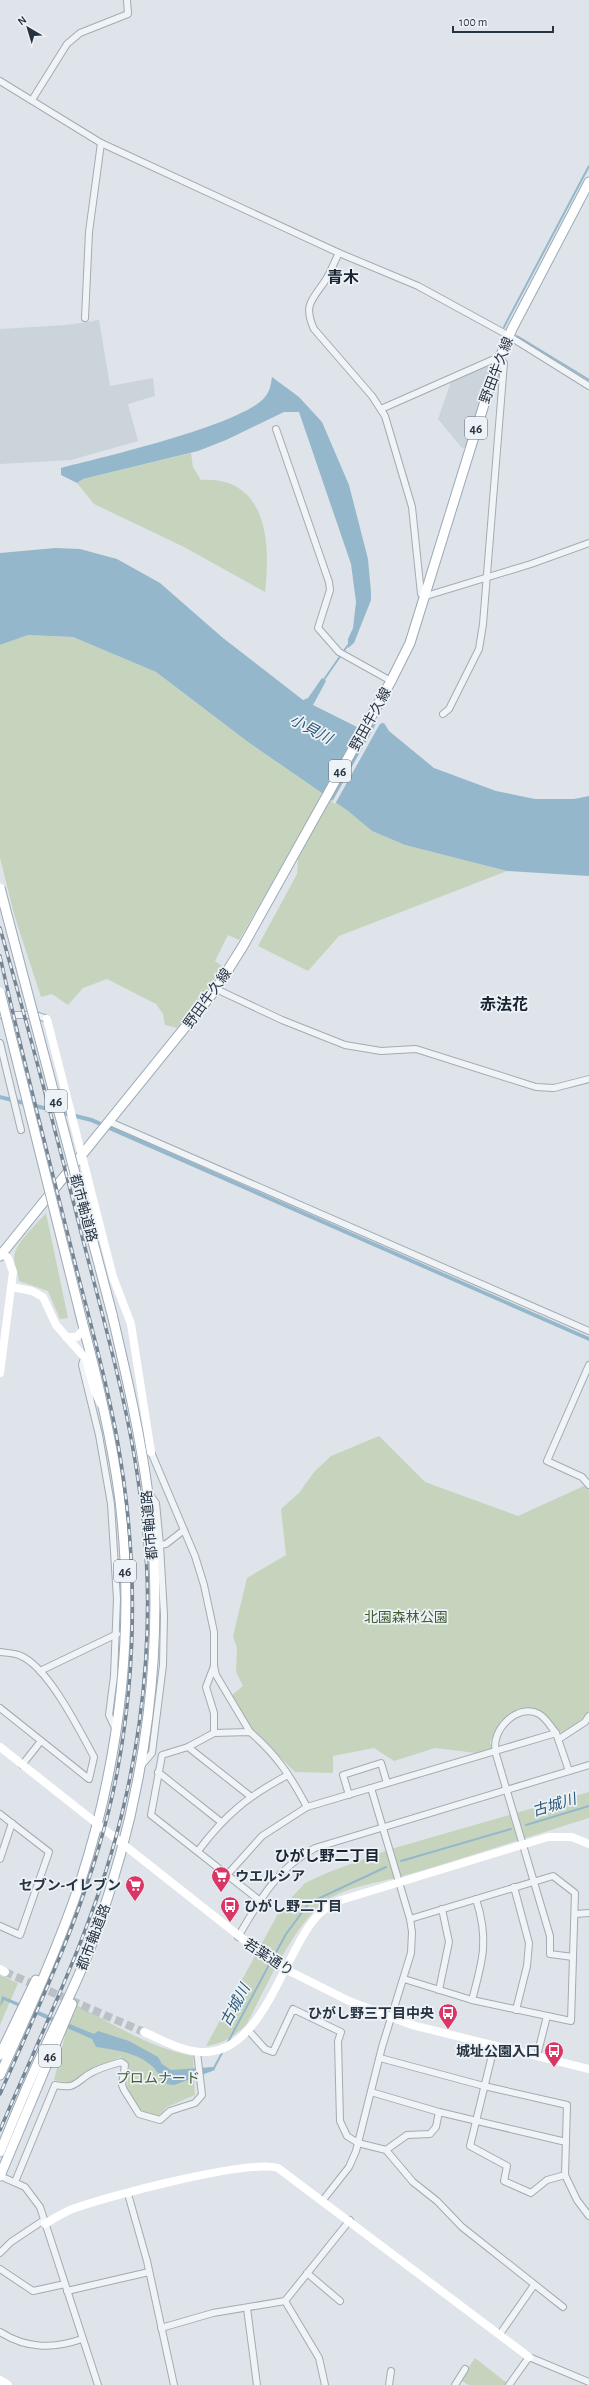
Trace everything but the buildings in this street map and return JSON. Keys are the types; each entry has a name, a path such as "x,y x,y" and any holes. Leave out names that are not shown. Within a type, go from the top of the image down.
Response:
{"main road":[{"name":"野田牛久線","path":"1,1254 110,1122 216,989 389,684 410,643 426,596 499,358 508,337 589,182"},
{"name":"都市軸道路","path":"0,888 112,1314 133,1403 147,1491 152,1538 154,1637 148,1726 141,1766 123,1845 96,1935 0,2152"},
{"name":"都市軸道路","path":"0,992 83,1325 88,1357 107,1423 119,1494 125,1567 126,1641 116,1730 97,1823 80,1881 46,1969 0,2075"},
{"name":"46","path":"0,2176 73,2003 96,1935"},
{"name":"46","path":"0,2055 35,1982 46,1969"}],"street":[{"path":"32,100 67,44 80,33 128,14 127,0"},
{"path":"0,81 101,143 339,253 418,286 508,337 589,386"},
{"path":"84,318 89,232 101,143"},
{"path":"339,253 326,280 313,298 308,310 309,317 314,329 381,409 393,440 412,507 419,592 422,596 570,552 589,543"},
{"path":"381,409 499,358 504,362 486,577 484,624 479,650 449,709 443,714"},
{"path":"276,428 328,576 330,590 318,628 339,652 389,684"},
{"path":"216,989 282,1020 345,1045 381,1051 416,1049 536,1087 554,1088 589,1079"},
{"path":"0,1015 36,1015 47,1019 113,1277 131,1324 151,1452 195,1556 210,1613 214,1632 214,1666 220,1683 238,1708 250,1732 271,1749 288,1774 307,1807"},
{"path":"0,1043 21,1130"},
{"path":"110,1122 589,1331"},
{"path":"0,1373 13,1272 10,1262 1,1254"},
{"path":"12,1287 32,1291 43,1297 56,1325 66,1337 88,1357 82,1365 98,1432 111,1504 115,1556 116,1634 109,1715 116,1730"},
{"path":"66,1337 80,1336 83,1325"},
{"path":"589,1365 547,1461 582,1477 589,1485"},
{"path":"98,1432 107,1423"},
{"path":"141,1766 152,1753 163,1666 164,1615 160,1545 156,1503 147,1491"},
{"path":"160,1545 166,1544 184,1530"},
{"path":"40,1671 116,1634"},
{"path":"0,1654 22,1656 40,1671 75,1721 94,1757 90,1779 0,1708"},
{"path":"214,1666 206,1687 214,1713 214,1733"},
{"path":"569,1771 558,1736 539,1714 527,1712 519,1714 505,1723 498,1731 494,1743 550,1936 550,1954 573,1957"},
{"path":"227,1875 262,1836 307,1807 496,1751 558,1736 585,1722 589,1716"},
{"path":"250,1732 214,1733 188,1747 162,1755 151,1814 259,1900"},
{"path":"22,1765 41,1740"},
{"name":"若葉通り","path":"0,1747 238,1937 291,1972 337,1996 391,2019 589,2069"},
{"path":"188,1747 250,1796"},
{"path":"350,1794 343,1775 381,1764 388,1783"},
{"path":"238,1937 259,1900 279,1874 306,1853 327,1844 589,1765"},
{"path":"158,1772 221,1822"},
{"path":"198,1851 221,1822 250,1796 288,1774"},
{"path":"323,2200 351,2164 391,2019 404,1979 412,1945 410,1919 371,1788"},
{"path":"0,1814 49,1852 20,1935 0,1926"},
{"path":"0,1859 12,1823"},
{"path":"144,2032 178,2047 197,2052 215,2051 228,2047 249,2031 304,1935 318,1915 327,1907 349,1896 523,1844 559,1835 572,1837 589,1844"},
{"path":"404,1979 472,2000 571,2021 575,1893 553,1876 410,1919"},
{"path":"514,1888 529,1943 527,1966 516,2010"},
{"path":"472,2000 482,1958 485,1937 482,1919 476,1899"},
{"path":"439,1990 449,1942 442,1909"},
{"path":"574,1914 589,1913"},
{"path":"249,2031 265,2049 273,2052 293,2009 341,2032 338,2041 340,2121 347,2136 358,2143 386,2150 413,2182 437,2201 462,2227 563,2307"},
{"path":"537,2056 547,2016"},
{"path":"494,2046 470,2146 507,2166 504,2181 531,2193 547,2180 565,2175"},
{"path":"15,2182 55,2085 66,2087 78,2084 89,2074 121,2062 125,2065 122,2085 136,2109 142,2116 160,2120 170,2111 195,2103 202,2095 197,2052"},
{"path":"380,2058 484,2086 567,2105 565,2175 577,2200 589,2216"},
{"path":"371,2092 439,2112 566,2142"},
{"path":"386,2150 404,2136 430,2134 436,2127 439,2112"},
{"path":"0,2253 11,2242 45,2222 70,2210 128,2194 218,2173 271,2166 286,2173 323,2200 529,2357 589,2382"},
{"path":"0,2176 24,2187 35,2199 45,2222 98,2385"},
{"path":"128,2194 149,2272 174,2385"},
{"path":"161,2328 213,2314 286,2301 350,2220"},
{"path":"0,2269 33,2291 65,2284"},
{"path":"67,2291 149,2272"},
{"path":"307,2273 340,2301"},
{"path":"500,2334 534,2285"},
{"path":"286,2301 319,2358 326,2385"},
{"path":"247,2308 257,2385"},
{"path":"0,2332 22,2343 41,2347 62,2345 82,2339"},
{"path":"509,2385 529,2357"},
{"path":"454,2385 465,2369"},
{"path":"389,2385 391,2371"},
{"path":"0,2380 8,2385"}],"shaded area":[{"path":"99,320 110,386 153,378 155,396 128,404 138,441 71,460 0,464 0,329 67,325"},
{"path":"492,362 475,416 467,418 466,435 470,435 466,447 462,448 438,419 451,382"}],"green space":[{"path":"191,453 193,467 201,480 223,482 240,489 252,500 260,516 265,534 267,573 265,592 184,547 94,504 77,483 83,479"},
{"path":"28,635 73,637 156,672 248,742 348,811 372,831 405,845 507,871 339,936 308,971 258,946 297,874 298,858 290,853 239,940 228,935 215,961 222,966 206,993 177,1028 165,1025 163,1014 156,1004 107,979 83,988 68,1005 52,994 41,997 14,914 0,858 0,645"},
{"path":"46,1213 68,1318 60,1319 48,1291 19,1281 14,1262 15,1253 22,1240"},
{"name":"北園森林公園","path":"379,1436 425,1482 518,1516 586,1485 589,1491 589,1711 583,1718 564,1733 560,1732 541,1711 529,1708 511,1714 501,1721 490,1742 492,1748 476,1753 435,1748 394,1761 374,1748 333,1756 333,1773 295,1772 251,1728 232,1695 243,1686 236,1672 237,1648 233,1636 247,1578 286,1555 281,1509 299,1493 314,1472 331,1456"},
{"name":"プロムナード","path":"589,1792 589,1818 426,1869 353,1888 326,1901 314,1911 291,1941 246,2025 228,2039 206,2046 280,1910 305,1883 329,1872 391,1849"},
{"path":"0,1975 18,1983 0,2025"},
{"name":"プロムナード","path":"73,2003 146,2041 193,2056 195,2095 167,2107 157,2117 142,2113 127,2088 129,2067 121,2057 88,2070 79,2079 69,2083 54,2080"},
{"path":"475,2358 507,2383 506,2385 469,2385 460,2380"}],"water":[{"path":"272,377 299,397 322,422 349,485 368,559 371,600 354,643 348,648 348,639 353,628 356,602 351,564 299,412 284,412 226,440 198,451 83,479 77,483 61,475 61,468 137,449 201,429 252,408 267,395"},
{"name":"小貝川","path":"55,548 80,549 117,559 160,583 223,638 303,700 308,698 322,678 326,681 313,705 357,727 384,723 389,731 434,768 496,791 535,799 574,799 589,796 589,876 507,871 405,845 372,831 348,811 248,742 156,672 73,637 28,635 0,645 0,553"},
{"path":"0,1095 92,1118 589,1337 589,1341 91,1122 0,1099"},
{"path":"2,1996 94,2034 98,2031 129,2041 158,2057 162,2064 171,2070 213,2067 215,2070 174,2085 169,2085 163,2081 155,2069 146,2061 133,2055 126,2052 96,2047 92,2039 4,2000 0,2007"}],"pier":[{"path":"377,722 381,722 335,804 332,802"}],"waterway":[{"path":"504,327 589,166"},
{"path":"517,336 589,380"},
{"path":"323,681 348,645"},
{"name":"古城川","path":"526,1825 589,1806"},
{"name":"古城川","path":"401,1861 511,1829"},
{"name":"古城川","path":"273,1958 286,1934 309,1903 386,1867"},
{"name":"古城川","path":"228,2042 271,1961"},
{"name":"古城川","path":"211,2069 214,2068 223,2051"}],"tunnel":[{"path":"5,1972 144,2032"}],"railway":[{"path":"0,928 52,1120 125,1407 132,1441 142,1511 146,1548 147,1585 146,1661 142,1698 131,1773 112,1851 85,1932 69,1972 0,2130"},
{"path":"0,956 25,1064 112,1413 124,1480 131,1564 132,1606 132,1647 129,1689 124,1731 108,1815 83,1897 68,1937 0,2094"}],"place":[{"name":"ウエルシア","path":"221,1893"},
{"name":"セブン-イレブン","path":"135,1902"},
{"name":"ひがし野二丁目","path":"230,1923"},
{"name":"ひがし野三丁目中央","path":"448,2030"},
{"name":"城址公園入口","path":"554,2068"}],"district":[{"name":"青木","path":"343,277"},
{"name":"赤法花","path":"504,1004"},
{"name":"ひがし野二丁目","path":"327,1856"}]}
